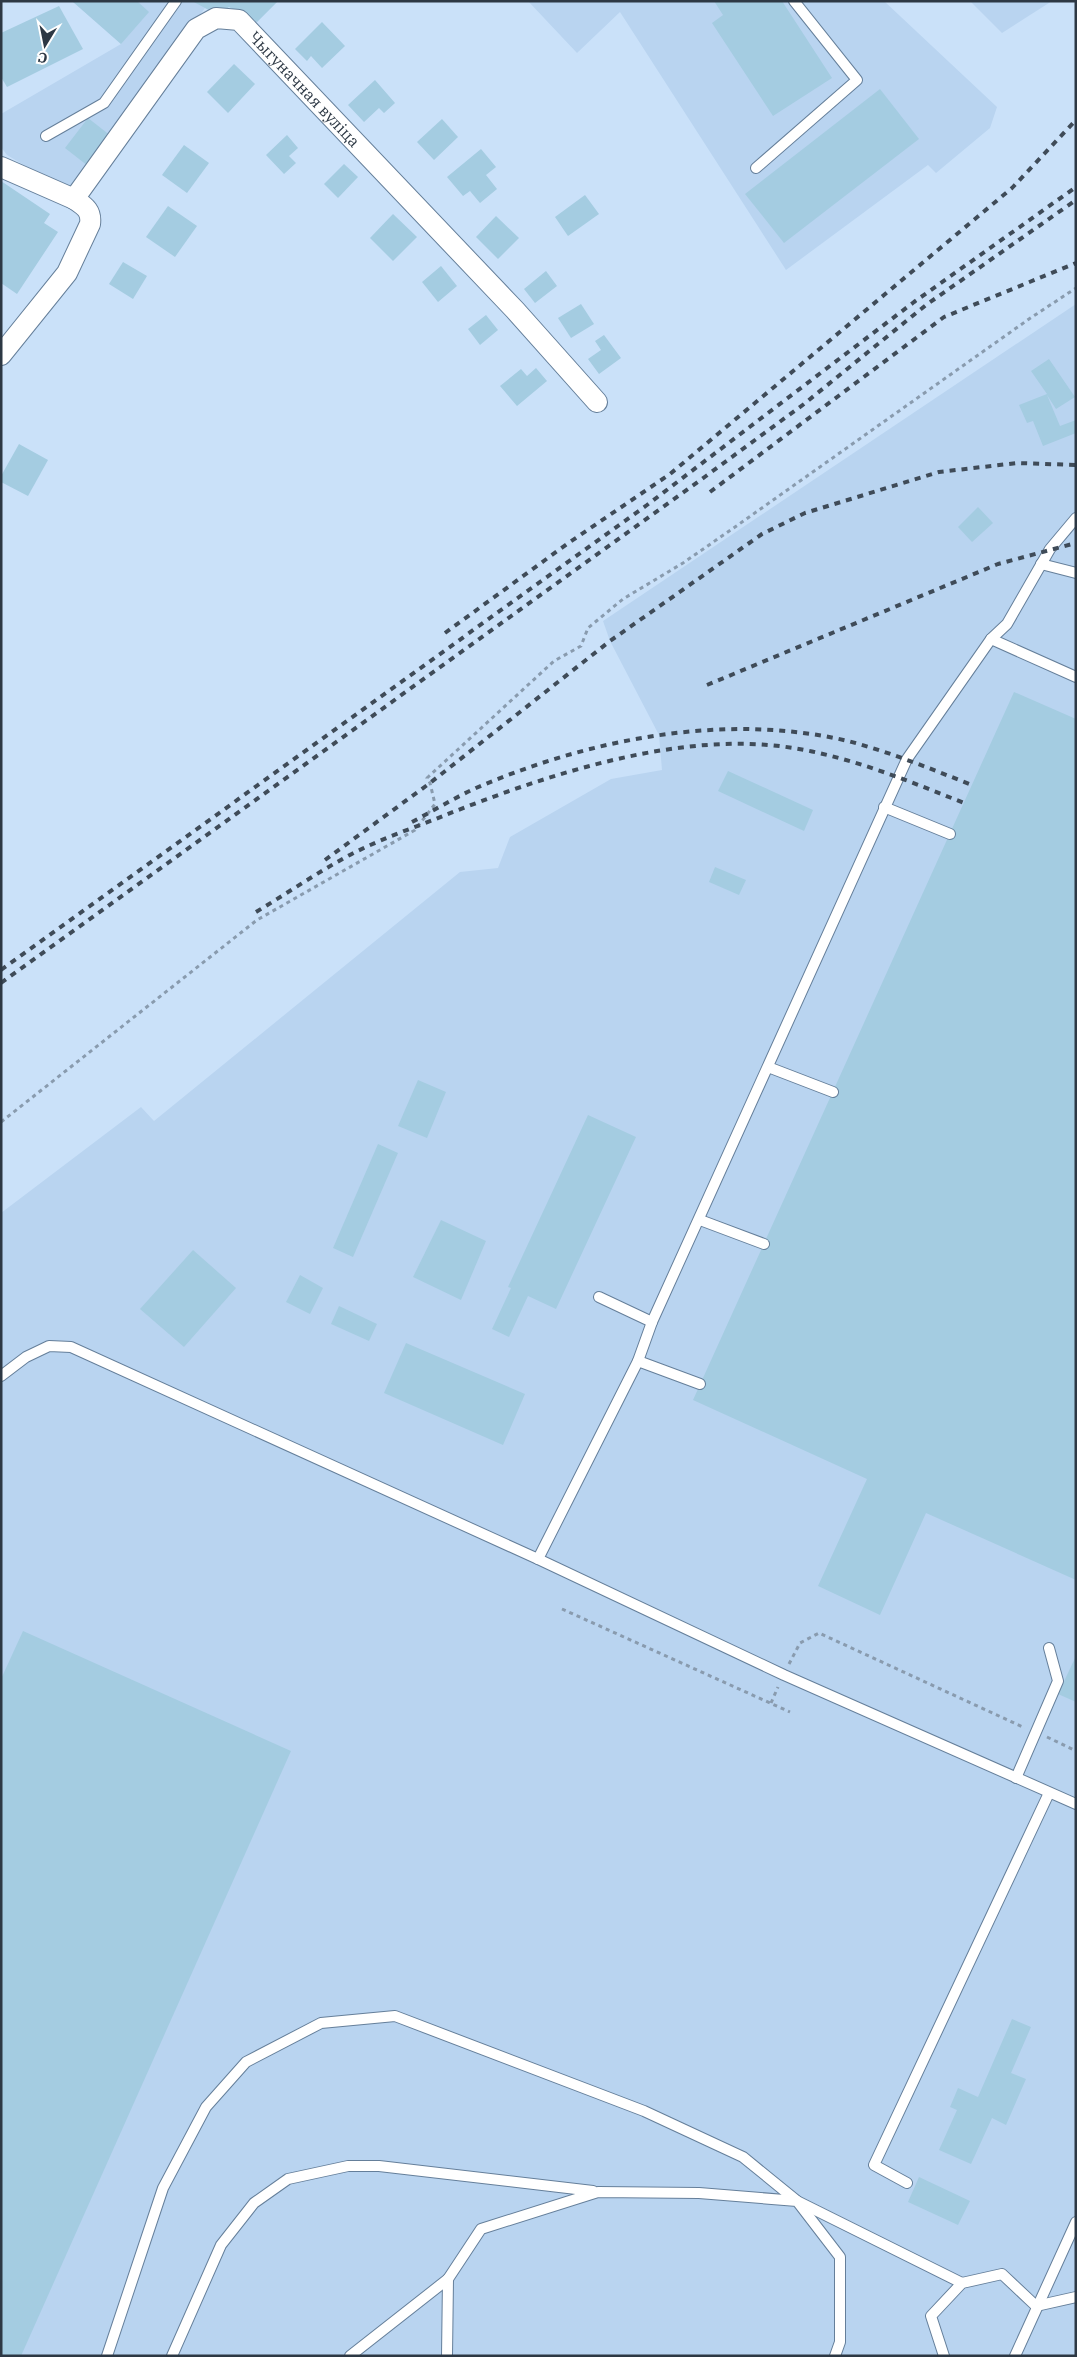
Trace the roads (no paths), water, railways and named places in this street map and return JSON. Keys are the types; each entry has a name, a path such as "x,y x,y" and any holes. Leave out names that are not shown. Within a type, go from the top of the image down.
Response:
{"street":[{"name":"Чыгуначная вуліца","path":"74,199 196,29 216,18 239,20 515,310 597,402"},
{"path":"1,167 74,199 88,209 91,216 86,232 67,273 1,355"}],"lane":[{"path":"46,136 104,103 176,1"},
{"path":"756,168 856,80 794,1"},
{"path":"538,1558 638,1361 652,1322 700,1220 907,759 991,639 1007,624 1050,549 1076,518"},
{"path":"1041,564 1076,573"},
{"path":"991,639 1076,677"},
{"path":"884,807 950,834"},
{"path":"768,1067 833,1092"},
{"path":"700,1220 764,1244"},
{"path":"599,1297 652,1322"},
{"path":"1,1376 26,1358 49,1346 71,1346 538,1558 784,1675 1076,1804"},
{"path":"638,1361 700,1384"},
{"path":"1016,1778 1058,1681 1049,1648"},
{"path":"907,2183 874,2165 1049,1793"},
{"path":"107,2356 163,2188 206,2107 246,2062 321,2023 395,2016 662,2119 743,2156 798,2201 962,2282"},
{"path":"172,2356 221,2245 254,2203 288,2179 348,2166 379,2166 598,2192 699,2193 798,2201 840,2257 840,2342 835,2356"},
{"path":"350,2356 448,2279 481,2228 598,2192"},
{"path":"1015,2356 1036,2306 1076,2222"},
{"path":"944,2356 931,2316 962,2282 1002,2274 1036,2306"},
{"path":"447,2356 448,2279"},
{"path":"1036,2306 1076,2297"}],"railway":[{"path":"445,633 567,544 670,474 1012,188 1076,120"},
{"path":"1,970 647,505 914,302 1076,187"},
{"path":"1,983 706,476 804,404 926,305 1076,200"},
{"path":"710,492 944,317 1076,263"},
{"path":"325,860 430,783 610,641 762,534 805,513 939,472 1017,463 1076,465"},
{"path":"707,685 998,564 1076,543"},
{"path":"412,822 476,788 565,756 611,744 659,735 706,730 754,729 801,733 848,741 864,745 972,785"},
{"path":"256,912 334,864 382,840 520,787 603,762 645,753 729,744 794,748 844,759 917,784 964,803"}]}
